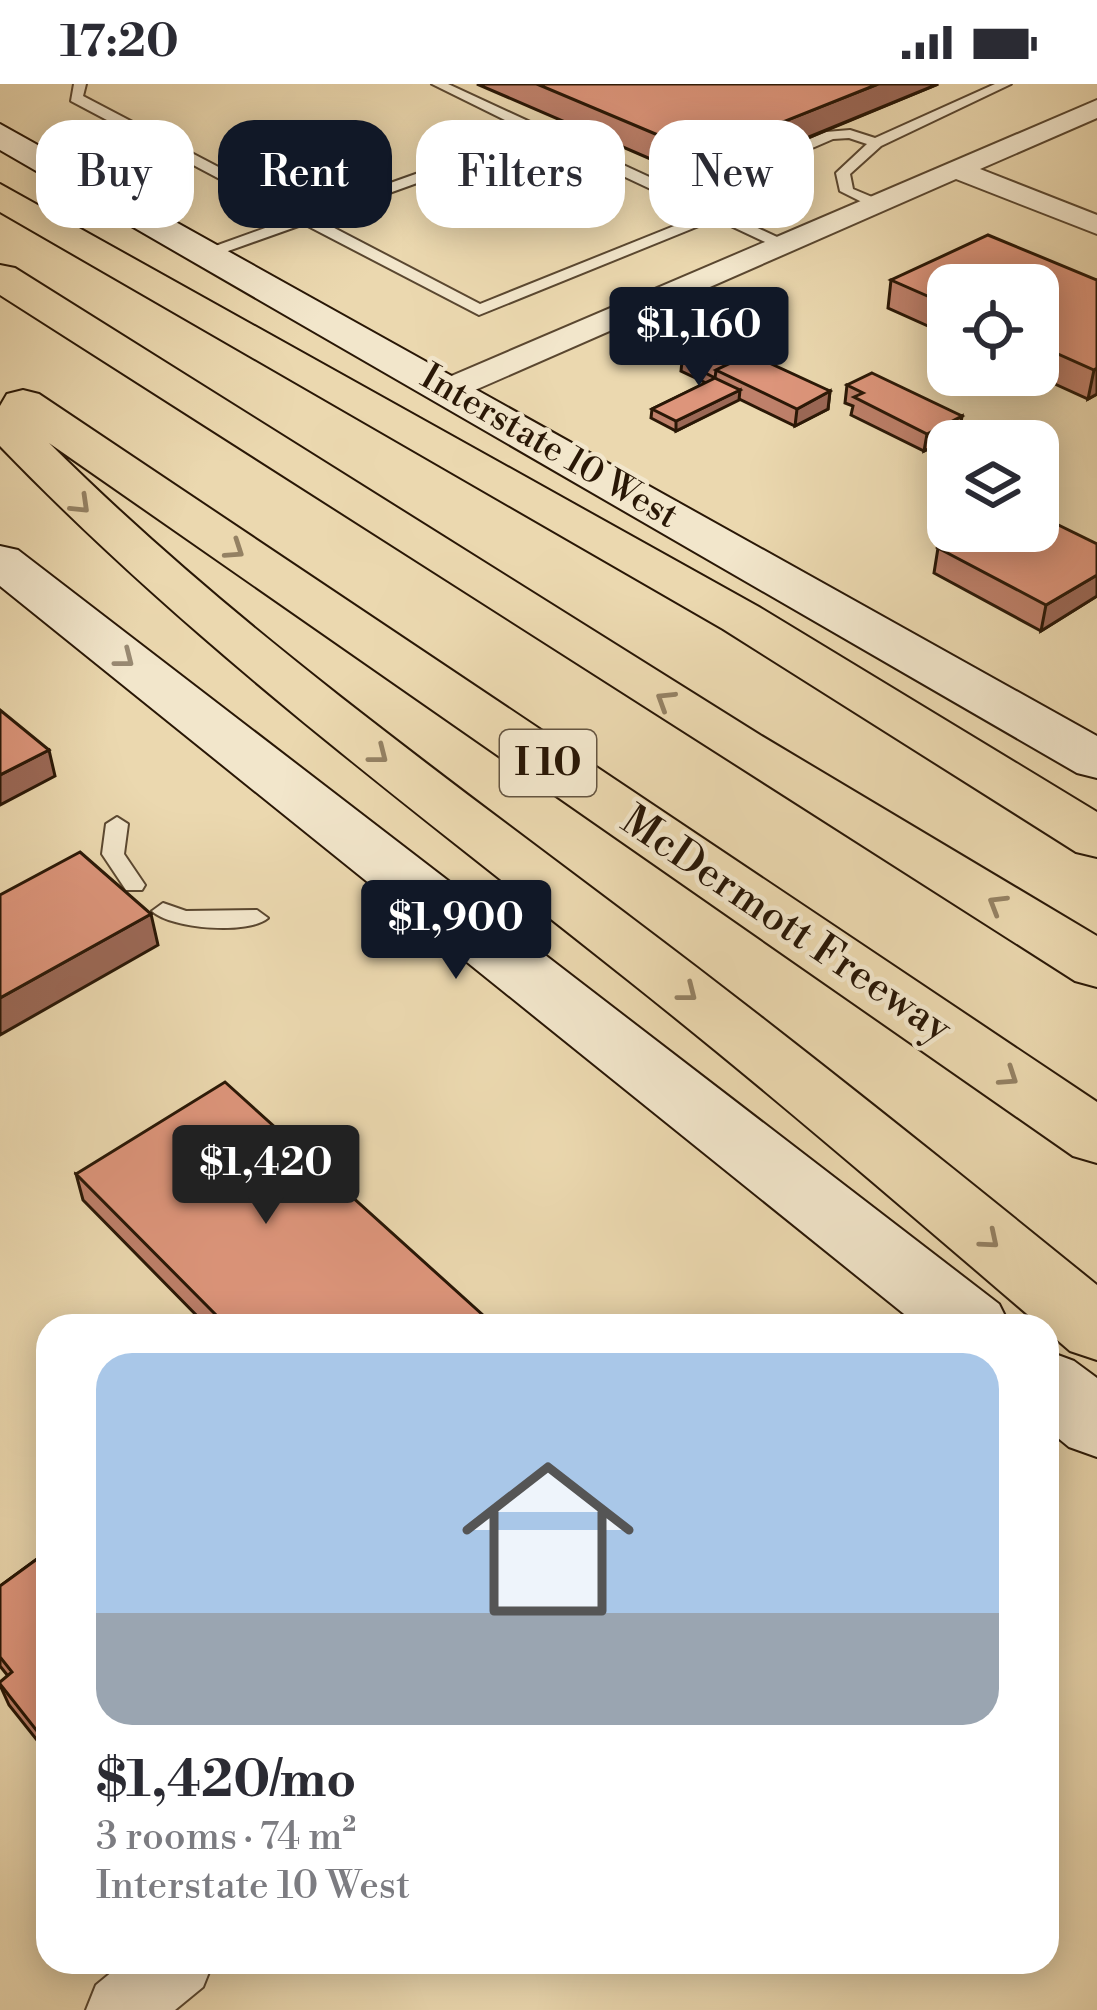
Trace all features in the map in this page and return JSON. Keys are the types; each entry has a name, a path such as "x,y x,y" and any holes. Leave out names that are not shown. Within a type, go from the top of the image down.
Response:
{"highway":[{"path":"0,196 394,425 741,618 1097,841"},
{"path":"9,282 404,472 824,712 1097,841"},
{"name":"I 10","path":"9,282 720,735 1097,964"},
{"name":"McDermott Freeway","path":"0,388 1097,1137"},
{"path":"0,420 76,501 190,606 773,1059 1097,1329"}],"main road":[{"name":"Interstate 10 West","path":"0,135 36,155"},
{"name":"Interstate 10 West","path":"169,228 1097,760"},
{"path":"0,561 942,1314"},
{"path":"1059,1393 1097,1423"}],"street":[{"path":"447,390 1097,108"},
{"path":"960,171 1097,225"},
{"path":"121,2010 164,1974"}],"lane":[{"path":"80,84 76,98 117,120"},
{"path":"438,84 515,120"},
{"path":"879,205 847,191 843,173 876,143 1005,84"},
{"path":"814,144 850,134 876,143"},
{"path":"212,252 279,228"},
{"path":"317,228 479,310 667,228"},
{"path":"745,228 785,247"},
{"path":"117,824 113,854 134,885"},
{"path":"163,911 184,919 257,918"}],"building":[{"path":"537,84 878,84 788,120 649,120 649,131"},
{"path":"988,235 1058,264 927,264 927,296 891,280"},
{"path":"1059,264 1097,280 1094,370 1059,354"},
{"path":"707,350 732,362 716,370 715,378 682,361"},
{"path":"750,354 830,391 797,409 716,370"},
{"path":"872,373 962,416 927,420 927,434 854,397 863,393 847,385"},
{"path":"715,378 740,390 676,421 652,409"},
{"path":"1059,525 1097,544 1097,575 1046,605 946,552 1059,552"},
{"path":"0,710 49,750 0,775"},
{"path":"80,852 151,914 0,998 0,895"},
{"path":"225,1082 482,1314 215,1314 76,1174"},
{"path":"36,1560 36,1730 0,1684 12,1672 0,1657 0,1586"}]}
